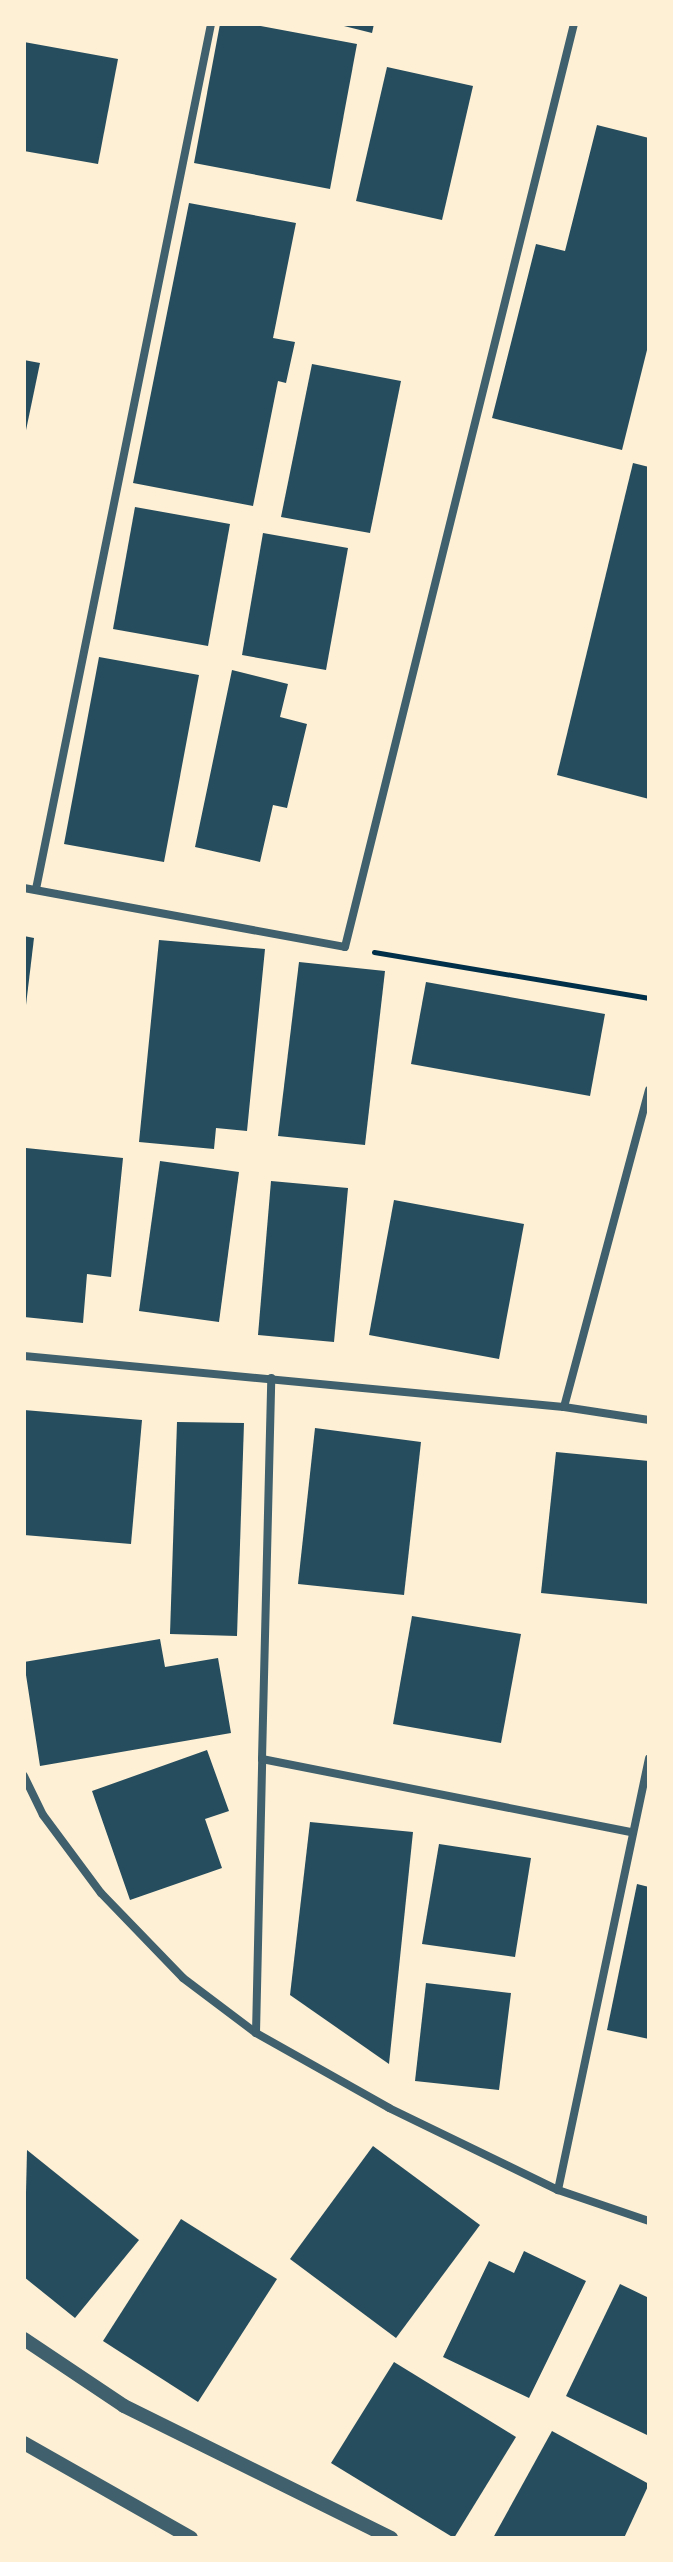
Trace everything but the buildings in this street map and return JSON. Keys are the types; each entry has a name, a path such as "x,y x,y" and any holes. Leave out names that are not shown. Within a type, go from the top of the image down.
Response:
{"street":[{"path":"36,889 211,24"},
{"path":"24,888 345,947 574,24"},
{"path":"564,1407 649,1090"},
{"path":"24,1356 564,1407 649,1420"},
{"path":"256,2033 271,1378"},
{"path":"262,1759 632,1832"},
{"path":"558,2190 649,1759"},
{"path":"24,1776 43,1815 101,1893 183,1978 256,2033 389,2108 558,2190 649,2221"},
{"path":"24,2339 124,2406 391,2538"},
{"path":"24,2443 191,2538"}],"path":[{"path":"345,947 649,998"}]}
